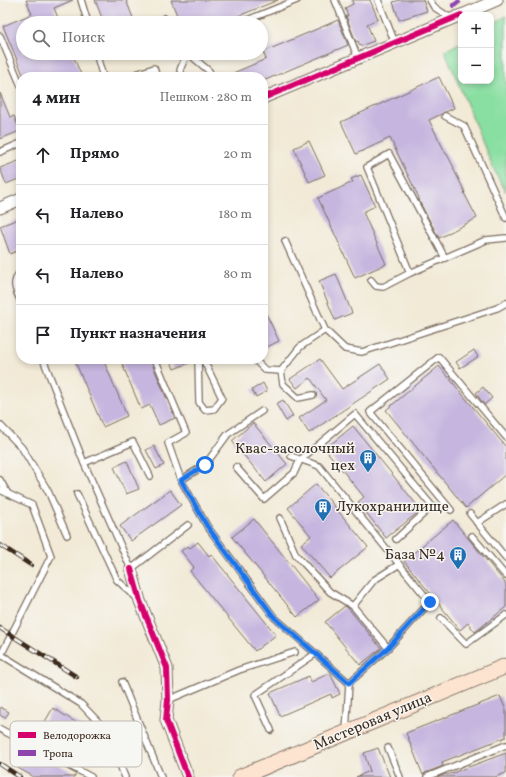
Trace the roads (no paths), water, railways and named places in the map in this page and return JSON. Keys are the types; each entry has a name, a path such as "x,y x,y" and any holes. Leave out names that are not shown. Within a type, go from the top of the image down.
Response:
{"main road":[{"name":"Мастеровая улица","path":"240,777 506,666"}],"street":[{"path":"468,12 497,0"},
{"path":"268,96 458,16"},
{"path":"0,208 16,201"},
{"path":"131,569 140,601 167,668 168,700 166,720 188,777"}],"lane":[{"path":"81,0 86,16"},
{"path":"257,16 297,0"},
{"path":"335,0 358,58"},
{"path":"378,0 395,43"},
{"path":"430,0 434,7 458,16"},
{"path":"0,36 16,74"},
{"path":"98,60 102,72"},
{"path":"181,72 180,70 185,60"},
{"path":"196,60 210,72"},
{"path":"142,72 154,68 155,72"},
{"path":"445,116 464,126 506,218"},
{"path":"0,152 16,145"},
{"path":"410,273 366,167 389,154 445,258"},
{"path":"370,280 376,286 383,287 410,273 486,240 506,238"},
{"path":"285,241 325,330 345,349 362,352 497,308 506,303"},
{"path":"16,277 16,290"},
{"path":"313,395 298,398 283,384 281,371 300,347 325,330"},
{"path":"451,510 370,412 439,357 506,436"},
{"path":"45,364 84,463 131,569 188,525"},
{"path":"157,364 186,433 168,443 181,480 207,526 274,617 349,683"},
{"path":"198,364 199,402 205,410 214,409 222,398 205,364"},
{"path":"259,364 266,370 281,371"},
{"path":"181,480 205,465 228,434 262,410"},
{"path":"236,467 264,499 294,473 300,460 355,414 432,506 396,539"},
{"path":"0,425 22,448 44,485 67,535"},
{"path":"84,463 133,442 150,476"},
{"path":"291,456 318,466 430,602 388,648 349,683 346,733"},
{"path":"0,480 9,494"},
{"path":"0,490 32,505 51,556 0,655 81,704 97,721"},
{"path":"77,494 117,580 140,601"},
{"path":"477,523 506,504"},
{"path":"470,514 506,558"},
{"path":"280,518 296,555 330,592 353,606 388,648"},
{"path":"472,536 506,576"},
{"path":"353,606 374,580 398,565"},
{"path":"441,618 466,644 506,616"},
{"path":"168,700 239,670 295,652"},
{"path":"271,730 255,695 315,654"},
{"path":"122,682 138,721"},
{"path":"0,729 10,734"},
{"path":"142,731 161,777"},
{"path":"427,777 506,745"},
{"path":"388,748 400,777"},
{"path":"72,767 91,777"},
{"path":"121,767 125,777"}],"railway":[{"path":"0,545 31,565"},
{"path":"0,628 77,677"},
{"path":"0,764 20,777"}],"place":[{"name":"Квас-засолочный цех","path":"368,473"},
{"name":"Лукохранилище","path":"323,522"},
{"name":"База №4","path":"458,570"}]}
